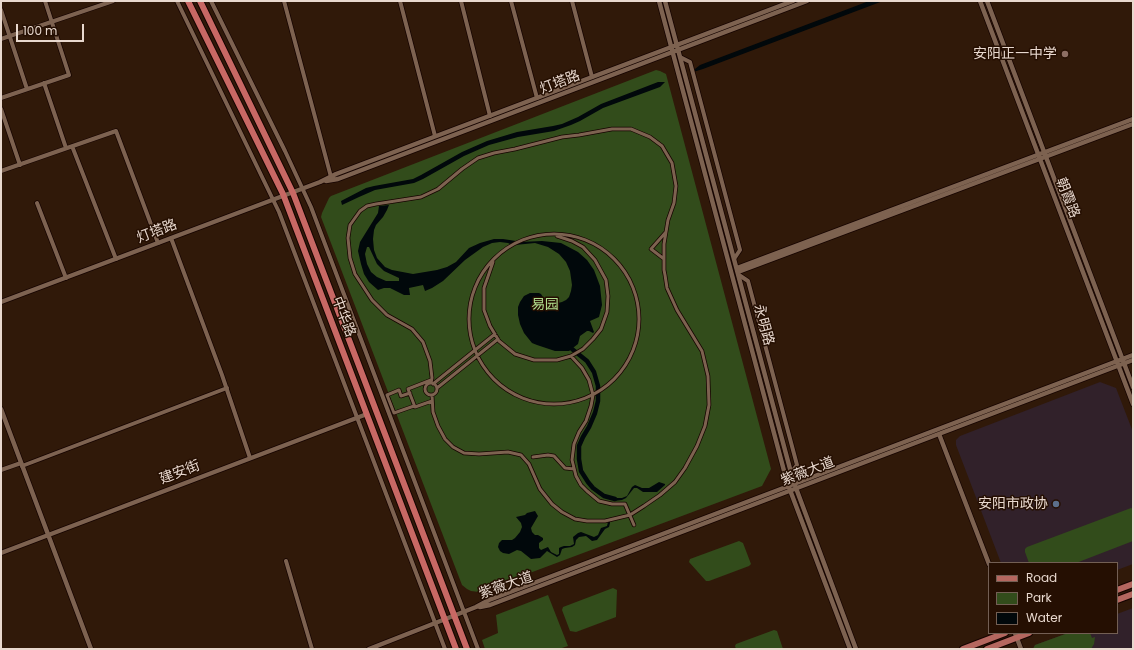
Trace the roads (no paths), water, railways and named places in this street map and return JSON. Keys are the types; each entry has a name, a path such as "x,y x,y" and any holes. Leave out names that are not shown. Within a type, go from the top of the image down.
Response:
{"highway":[{"name":"中华路","path":"188,1 284,196 456,649"},
{"name":"中华路","path":"200,1 293,192 467,649"}],"main road":[{"path":"1118,590 1133,584"},
{"path":"1118,600 1133,594"},
{"path":"963,649 1002,634"},
{"path":"987,649 1016,635"}],"street":[{"path":"1,98 69,75 45,1"},
{"path":"1,39 113,1"},
{"path":"177,1 279,212 446,649"},
{"path":"211,1 311,207 478,649"},
{"path":"284,1 331,177"},
{"path":"400,1 435,136"},
{"path":"460,1 490,116"},
{"path":"511,1 536,98"},
{"path":"572,1 592,77"},
{"name":"永明路","path":"659,1 789,488 850,649"},
{"name":"永明路","path":"665,1 791,473 856,649"},
{"name":"灯塔路","path":"320,182 338,179 793,1"},
{"name":"灯塔路","path":"677,47 807,1"},
{"name":"朝霞路","path":"980,1 1133,404"},
{"name":"朝霞路","path":"987,1 1133,387"},
{"path":"1,10 27,89"},
{"name":"灯塔路","path":"1,302 303,189 435,136 592,77 672,49"},
{"path":"680,57 690,62 740,250 734,258"},
{"path":"44,83 66,148"},
{"path":"1,109 20,165"},
{"path":"791,473 797,465 748,281 738,272 1040,157 1133,119"},
{"path":"1045,155 1133,124"},
{"path":"437,388 432,382 430,361 423,342 412,330 387,316 372,300 355,274 350,258 348,238 350,225 360,211 367,206 420,197 438,188 478,158 494,152 515,149 562,137 612,128 631,129 650,137 662,146 672,163 676,186 674,203 668,220 664,244 664,270 667,288 677,310 702,351 708,376 709,405 705,426 697,446 675,482 660,495 630,514 605,521 587,522 575,519 562,512 552,504 540,489 529,464 521,455 508,452 479,454 464,453 453,447 445,439 438,426 433,412 432,395 436,392 437,388 498,339"},
{"path":"1,171 116,130 158,243"},
{"path":"72,146 116,259"},
{"path":"37,203 66,278"},
{"path":"664,260 651,249 666,232"},
{"path":"493,260 484,288 484,310 490,326 498,339 515,354 534,360 557,360 571,356 593,340 602,329 607,312 608,296 606,280 595,260 583,247 572,241 550,234"},
{"path":"550,234 572,235 607,250 618,261 631,284 636,296 638,309 639,325 637,337 627,365 609,385 601,391 586,399 568,404 546,404 532,402 505,390 491,377 478,360 470,338 468,320 469,305 474,290 479,277 487,266 505,250 520,240 550,234"},
{"path":"171,238 227,388 250,458"},
{"path":"432,395 425,392 427,384 432,382 494,334"},
{"name":"紫薇大道","path":"369,649 464,612 490,605 789,488 939,434 1123,361 1133,355"},
{"path":"571,356 582,368 589,380 593,395 586,421 574,444 572,460 576,476 581,485 599,501 612,504 625,504 634,525"},
{"name":"紫薇大道","path":"1123,361 1133,360"},
{"name":"紫薇大道","path":"795,486 1118,363"},
{"path":"414,406 408,389 432,382"},
{"path":"1,470 22,464 227,388"},
{"path":"410,393 402,396 400,390 387,395 394,413 432,401"},
{"path":"1,409 91,649"},
{"name":"建安街","path":"1,553 367,414"},
{"path":"939,434 988,562"},
{"path":"533,457 548,455 554,456 565,468 574,469"},
{"path":"286,561 312,649"},
{"path":"1016,635 1021,649"}],"water":[{"path":"869,1 883,1 690,73 700,65"},
{"path":"658,82 665,82 660,87 603,108 571,125 554,131 518,137 489,145 464,156 414,183 375,190 342,205 341,201 366,188 413,179 462,152 487,141 517,132 562,124 601,104"},
{"path":"389,205 374,230 374,250 377,258 385,267 392,270 413,274 437,270 456,262 469,248 480,243 494,239 516,241 510,244 500,242 492,243 483,247 465,260 443,281 425,291 423,285 409,288 410,295 404,295 390,288 378,290 369,282 364,274 358,251 360,242 378,213 379,206","holes":["367,247 369,247 377,264 384,271 399,278 399,281 386,281 377,277 371,272 367,264 365,254"]},
{"path":"542,241 561,243 578,252 587,260 594,270 600,286 602,305 599,317 590,321 594,332 587,331 580,336 578,344 569,351 555,351 532,343 524,333 520,324 518,307 524,296 530,293 539,293 546,302 554,304 566,300 571,291 572,285 570,271 566,262 559,254 548,247 535,243 515,245 520,242"},
{"path":"659,482 665,485 657,492 643,492 637,488 634,488 626,498 614,501 615,498 627,496 632,487 635,485 642,488 649,488"},
{"path":"535,511 538,516 531,528 535,535 543,538 543,540 539,543 539,548 541,550 548,547 551,552 557,555 559,554 559,548 574,544 573,537 578,533 581,532 594,537 598,535 601,528 607,526 608,522 610,523 609,527 605,529 597,540 592,541 586,536 579,537 576,540 575,545 562,549 560,555 557,557 547,551 540,558 531,559 521,551 517,550 509,554 500,551 498,547 502,540 512,540 520,532 522,527 521,523 516,517"}],"waterway":[{"path":"572,349 587,361 594,372 598,386 598,401 595,413 579,446 581,471 593,488 604,496 615,499"}],"place":[{"name":"安阳正一中学","path":"1065,54"},
{"name":"安阳市政协","path":"1056,504"}],"park label":[{"name":"易园","path":"545,305"}]}
